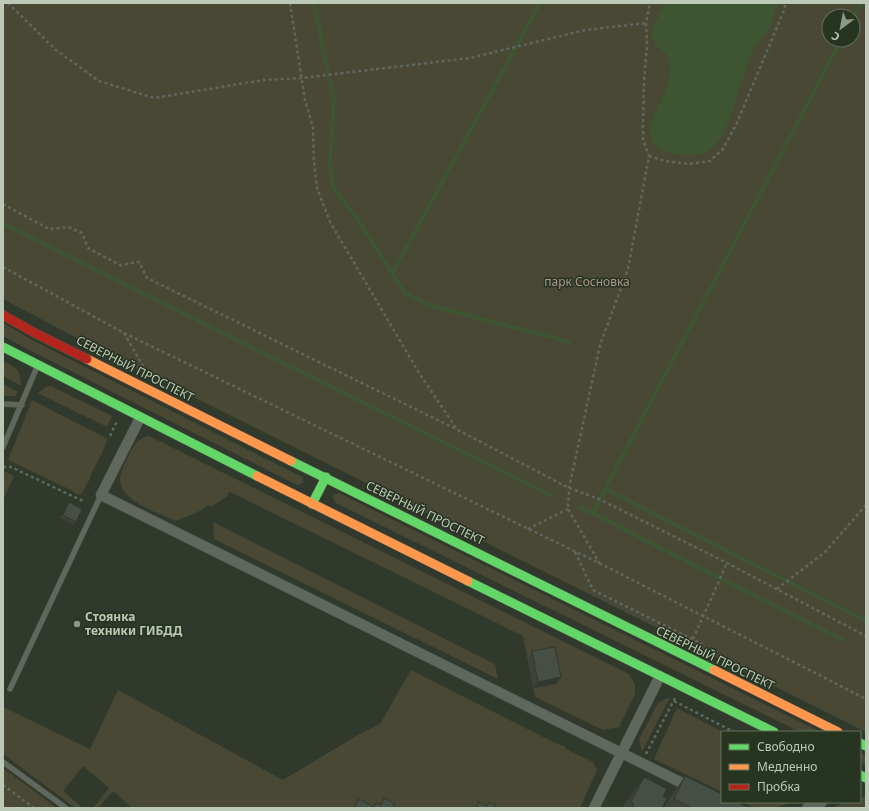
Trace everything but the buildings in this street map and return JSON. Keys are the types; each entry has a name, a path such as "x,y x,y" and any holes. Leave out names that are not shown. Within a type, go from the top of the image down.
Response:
{"main road":[{"name":"СЕВЕРНЫЙ ПРОСПЕКТ","path":"3,314 33,332 836,731"},
{"path":"3,347 140,418 312,504 772,731"},
{"path":"312,504 326,477"}],"street":[{"path":"140,418 101,495 704,794"},
{"path":"594,808 660,676"},
{"path":"807,808 820,803"}],"lane":[{"path":"3,447 38,366"},
{"path":"3,404 22,405"},
{"path":"10,689 101,495"},
{"path":"3,762 66,808"}],"path":[{"path":"8,3 56,50 99,81 154,98 264,80 302,78 470,58 585,30 646,23"},
{"path":"290,3 305,101 313,127 314,162 317,188 330,222 419,373 456,429"},
{"path":"601,564 568,509 569,488 600,345 628,269 648,156 643,140 643,125 647,45 646,23 650,3"},
{"path":"648,156 665,161 689,164 710,161 723,150 736,125 786,3"},
{"path":"3,204 49,229 68,227 82,233 88,248 120,265 140,262 147,278 456,429 569,488 599,499 727,563 866,636"},
{"path":"3,267 124,333 601,564 866,699"},
{"path":"124,333 143,366"},
{"path":"110,436 117,421"},
{"path":"3,467 11,467 85,502"},
{"path":"777,589 825,552 866,505"},
{"path":"528,529 568,509"},
{"path":"575,552 593,590 702,644"},
{"path":"693,639 727,563"},
{"path":"641,763 676,698"},
{"path":"674,701 732,731"},
{"path":"3,785 34,808"}],"green space":[{"name":"парк Сосновка","path":"3,3 866,3 866,732 105,353 3,299"},
{"path":"3,323 36,342 302,477 304,483 297,485 31,351 3,336"},
{"path":"3,361 11,365 19,372 21,386 3,376"},
{"path":"3,384 18,392 15,396 3,396"},
{"path":"51,386 112,416 107,427 38,393 46,387"},
{"path":"32,400 108,439 90,479 81,494 76,494 71,490 8,460"},
{"path":"149,436 629,674 635,684 635,694 619,727 603,730 535,697 523,636 230,492 227,494 228,496 210,507 209,505 196,513 175,521 144,507 129,497 124,491 120,482 121,471 135,444 140,439"},
{"path":"4,471 14,476 3,500 3,474"},
{"path":"339,493 819,731 798,731 336,503 332,496"},
{"path":"213,522 495,664 498,679 214,539"},
{"path":"411,670 593,762 597,770 580,808 378,808 355,806 353,808 132,808 113,791 98,808 93,808 109,788 83,766 63,791 83,808 75,808 3,754 3,707 90,749 118,690 283,780 358,735 380,724"},
{"path":"670,697 642,752 639,739 658,703"},
{"path":"677,708 721,731 721,792 654,759"},
{"path":"861,752 866,755 866,765 861,762"},
{"path":"3,768 57,808 3,808"},
{"path":"866,797 866,808 831,808 844,803 861,803 861,798"},
{"path":"744,803 788,803 775,808 755,808"}],"shaded area":[{"path":"666,3 781,3 773,15 769,28 751,55 729,120 717,143 709,151 697,155 689,156 666,152 659,149 651,139 651,123 668,83 670,68 667,56 657,46 652,38 654,25"}],"waterway":[{"path":"314,3 334,101 330,162 333,187 356,217 405,293 429,305 569,342"},
{"path":"392,274 540,3"},
{"path":"858,8 861,3"},
{"path":"605,489 837,48"},
{"path":"3,224 552,496"},
{"path":"593,513 605,489 866,621"},
{"path":"580,507 843,640"}],"traffic: fast":[{"path":"3,347 257,476"},
{"path":"291,461 714,670"},
{"path":"312,504 326,477"},
{"path":"468,581 772,731"},
{"path":"861,744 866,746"},
{"path":"861,776 866,778"}],"traffic: slow":[{"path":"87,359 291,461"},
{"path":"257,476 468,581"},
{"path":"714,670 836,731"}],"traffic: jam":[{"path":"3,315 87,359"}],"place":[{"name":"Стоянка техники ГИБДД","path":"77,624"}]}
